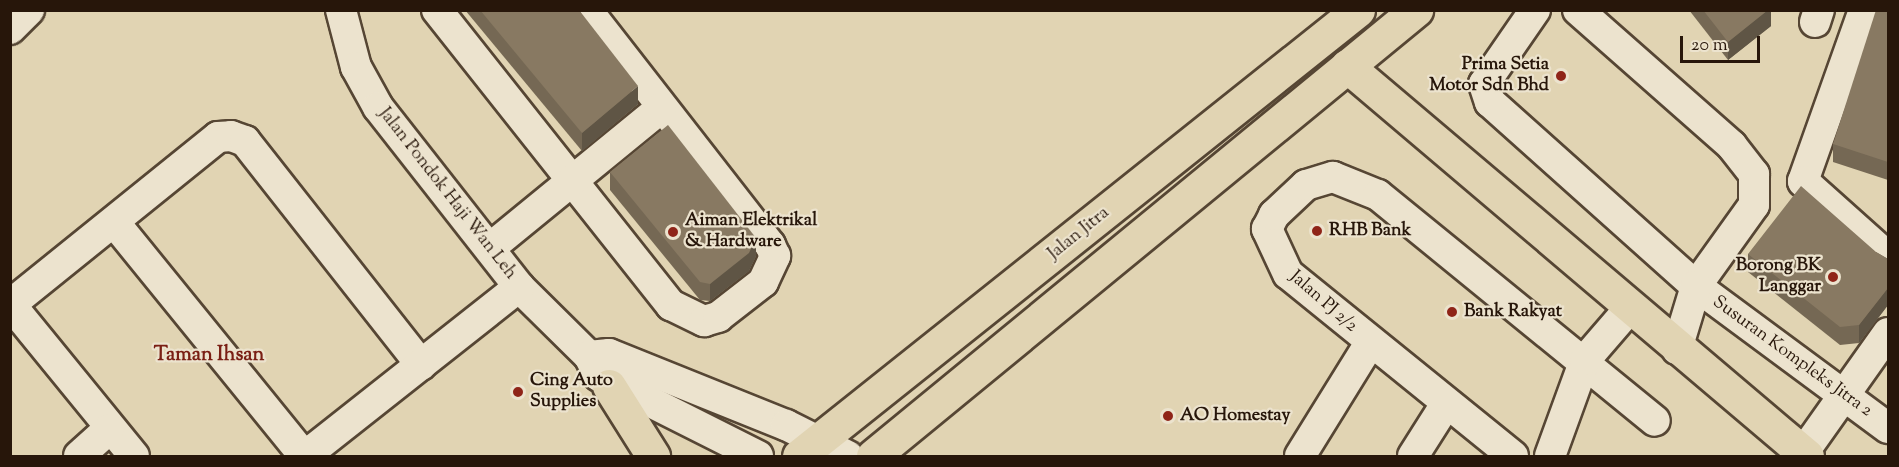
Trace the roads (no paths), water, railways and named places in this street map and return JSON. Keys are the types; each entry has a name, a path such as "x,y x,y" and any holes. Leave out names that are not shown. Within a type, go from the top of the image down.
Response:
{"main road":[{"name":"Jalan Jitra","path":"808,449 1358,10"},
{"path":"873,456 1416,10"},
{"path":"1347,66 1629,309 1805,455"},
{"path":"609,386 653,456"}],"street":[{"path":"10,29 29,10"},
{"name":"Jalan Pondok Haji Wan Leh","path":"341,10 364,85 519,286 589,356 609,386"},
{"path":"437,10 671,305 688,317 704,321 718,316 763,282 775,256 770,245 661,108 587,10"},
{"name":"Susuran Kompleks Jitra 2","path":"1535,10 1484,84 1484,95 1696,286 1888,428"},
{"path":"1578,10 1732,146 1754,174 1755,205 1696,286 1677,349"},
{"path":"1864,10 1803,181 1888,257"},
{"path":"490,249 575,182 661,108"},
{"path":"134,456 11,304 218,137 245,141 421,365"},
{"name":"Jalan PJ 2/2","path":"1513,456 1305,291 1269,241 1274,215 1306,185 1320,179 1347,179 1378,195 1585,360 1655,421"},
{"path":"114,222 304,456 519,286"},
{"path":"1550,456 1585,360 1629,309"},
{"path":"1805,455 1847,397 1888,333"},
{"path":"1300,456 1370,343"},
{"path":"589,356 609,354 808,449 848,456"},
{"path":"609,386 758,456"},
{"path":"1413,456 1446,404"},
{"path":"79,456 110,429"}],"place":[{"name":"Prima Setia Motor Sdn Bhd","path":"1561,76"},
{"name":"RHB Bank","path":"1317,231"},
{"name":"Aiman Elektrikal & Hardware","path":"673,232"},
{"name":"Borong BK Langgar","path":"1833,277"},
{"name":"Bank Rakyat","path":"1452,312"},
{"name":"Cing Auto Supplies","path":"518,392"},
{"name":"AO Homestay","path":"1168,416"}],"district":[{"name":"Taman Ihsan","path":"209,355"}]}
